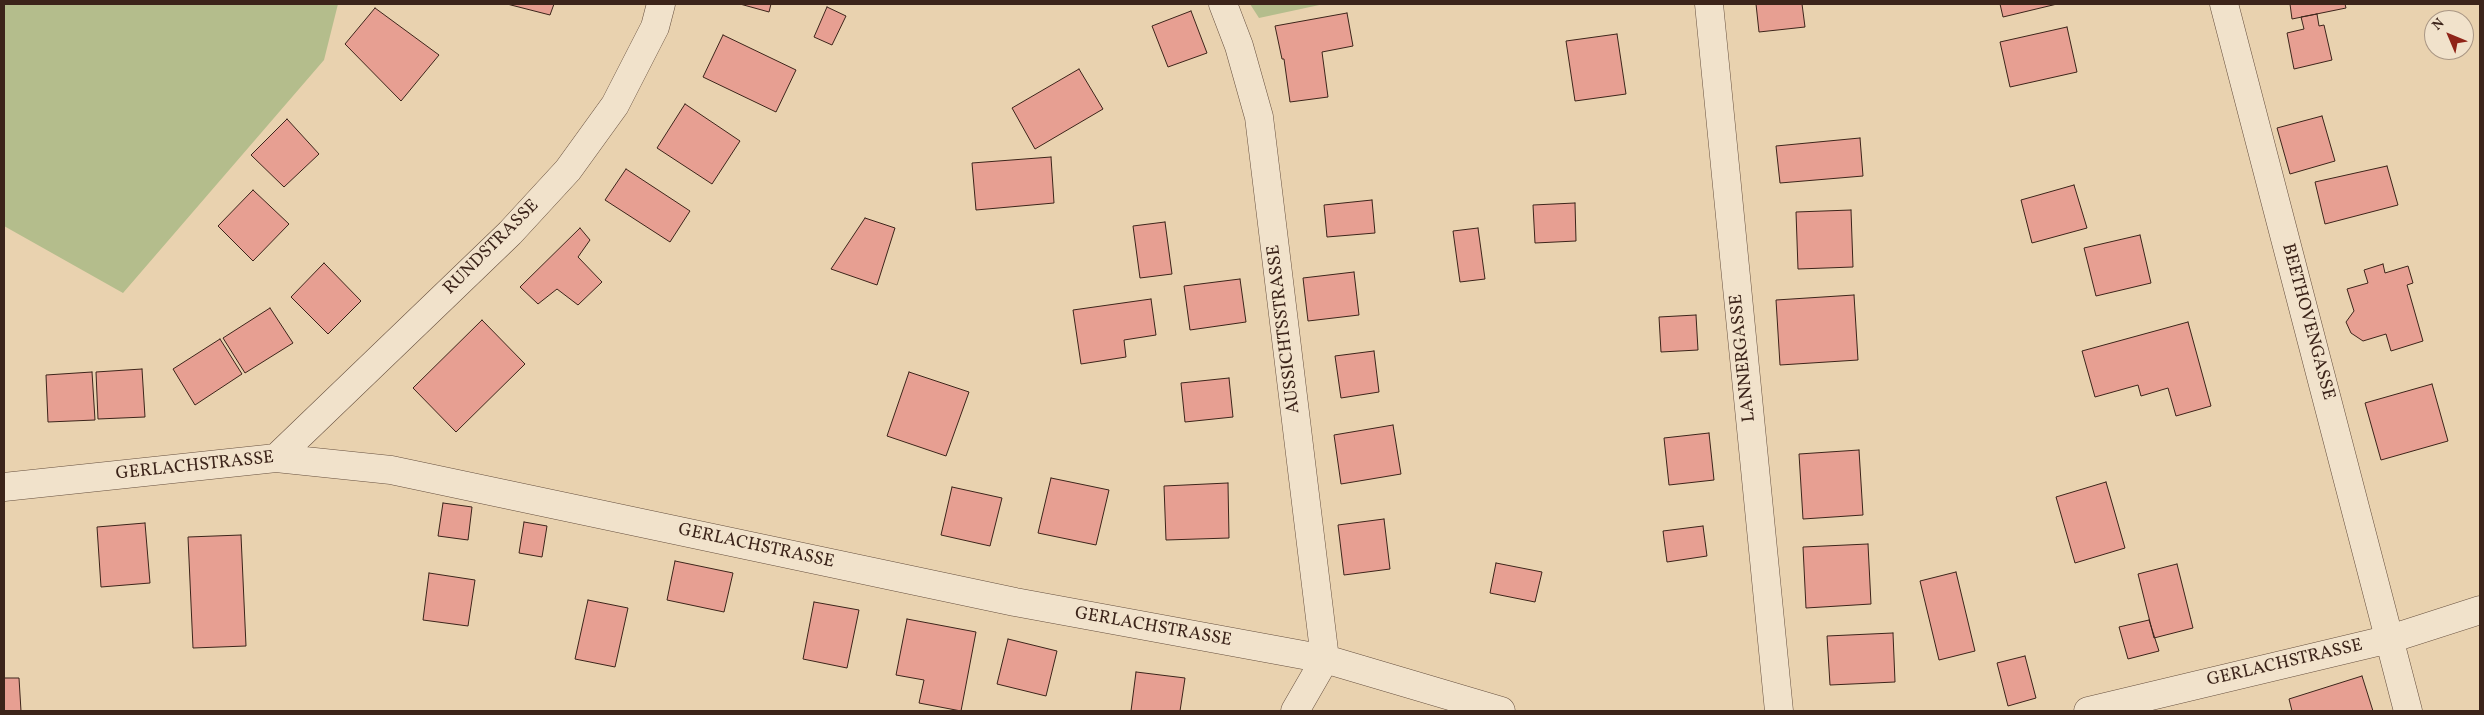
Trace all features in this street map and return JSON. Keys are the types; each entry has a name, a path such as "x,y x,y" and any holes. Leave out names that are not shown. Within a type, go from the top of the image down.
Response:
{"street":[{"name":"RUNDSTRASSE","path":"276,458 503,239 568,170 615,105 655,27 662,4"},
{"name":"AUSSICHTSSTRASSE","path":"1223,4 1239,46 1259,117 1325,659"},
{"name":"LANNERGASSE","path":"1709,4 1779,711"},
{"name":"BEETHOVENGASSE","path":"2224,4 2408,711"},
{"name":"GERLACHSTRASSE","path":"4,486 276,458 390,470 1015,602 1325,659 1500,711"},
{"name":"GERLACHSTRASSE","path":"2088,711 2390,639 2480,610"},
{"path":"1295,711 1325,659"}],"green space":[{"path":"4,4 338,4 324,60 123,293 4,226"},
{"path":"1250,4 1324,4 1259,18"}],"building":[{"path":"507,4 554,4 550,15"},
{"path":"740,4 771,4 769,12"},
{"path":"1756,4 1802,4 1805,27 1759,32"},
{"path":"2000,4 2057,4 2003,17"},
{"path":"2290,4 2345,4 2346,8 2292,19"},
{"path":"827,7 846,16 832,45 814,37"},
{"path":"375,8 439,55 401,101 345,44"},
{"path":"1191,11 1207,53 1168,67 1152,26"},
{"path":"1347,13 1353,46 1322,52 1328,97 1290,102 1284,59 1282,59 1275,26"},
{"path":"2317,14 2319,26 2324,25 2332,60 2294,69 2287,33 2304,29 2301,17"},
{"path":"2067,27 2077,72 2010,87 2000,42"},
{"path":"1617,34 1626,94 1575,101 1566,41"},
{"path":"723,35 796,70 776,112 703,77"},
{"path":"1079,69 1103,109 1035,149 1012,108"},
{"path":"685,104 740,141 712,184 657,148"},
{"path":"2322,116 2335,161 2290,174 2277,128"},
{"path":"287,119 319,154 284,187 251,155"},
{"path":"1860,138 1863,176 1780,183 1776,146"},
{"path":"1051,157 1054,203 976,210 972,163"},
{"path":"2387,166 2398,205 2325,224 2315,182"},
{"path":"626,169 690,211 670,242 605,200"},
{"path":"2074,185 2087,228 2032,243 2021,200"},
{"path":"253,190 289,224 253,261 218,226"},
{"path":"1372,200 1375,233 1327,237 1324,205"},
{"path":"1575,203 1576,241 1535,243 1533,205"},
{"path":"1851,210 1853,267 1798,269 1796,212"},
{"path":"865,218 895,228 877,285 831,269"},
{"path":"1165,222 1172,274 1140,278 1133,226"},
{"path":"580,228 590,240 578,257 602,282 578,305 557,289 538,304 520,287"},
{"path":"1478,228 1485,279 1460,282 1453,231"},
{"path":"2140,235 2151,283 2096,296 2084,248"},
{"path":"324,263 361,301 328,334 291,297"},
{"path":"2383,264 2385,273 2408,266 2413,283 2407,285 2423,341 2391,351 2386,334 2363,341 2351,333 2346,322 2354,311 2347,289 2368,283 2364,270"},
{"path":"1354,272 1359,315 1308,321 1303,278"},
{"path":"1240,279 1246,322 1190,330 1184,286"},
{"path":"1854,295 1858,360 1780,365 1776,300"},
{"path":"1151,299 1156,335 1124,340 1126,357 1081,364 1073,310"},
{"path":"270,308 293,343 245,373 223,338"},
{"path":"1696,315 1698,350 1661,352 1659,317"},
{"path":"482,320 525,364 456,432 413,388"},
{"path":"2188,322 2211,406 2176,416 2168,388 2141,396 2138,385 2095,397 2082,351"},
{"path":"220,339 242,374 195,405 173,369"},
{"path":"1374,351 1379,392 1341,398 1335,356"},
{"path":"142,369 145,417 98,419 96,372"},
{"path":"92,372 95,420 48,422 46,375"},
{"path":"909,372 969,392 946,456 887,436"},
{"path":"1229,378 1233,417 1185,422 1181,383"},
{"path":"2432,384 2448,441 2381,460 2365,403"},
{"path":"1393,425 1401,474 1341,484 1334,435"},
{"path":"1709,433 1714,480 1669,485 1664,438"},
{"path":"1859,450 1863,515 1803,519 1799,454"},
{"path":"1051,478 1109,490 1096,545 1038,533"},
{"path":"2106,482 2125,548 2075,563 2056,497"},
{"path":"1228,483 1229,538 1166,540 1164,486"},
{"path":"952,487 1002,498 990,546 941,535"},
{"path":"443,503 472,507 468,540 438,536"},
{"path":"1384,519 1390,569 1344,575 1338,525"},
{"path":"524,522 547,526 542,557 519,553"},
{"path":"145,523 150,583 101,587 97,527"},
{"path":"1703,526 1707,556 1667,562 1663,531"},
{"path":"241,535 246,646 193,648 188,537"},
{"path":"1868,544 1871,604 1806,608 1803,547"},
{"path":"675,561 733,573 724,612 667,600"},
{"path":"1496,563 1542,572 1535,602 1490,593"},
{"path":"2177,564 2193,628 2154,638 2138,574"},
{"path":"1956,572 1975,651 1939,660 1920,581"},
{"path":"429,573 475,580 468,626 423,620"},
{"path":"588,600 628,608 615,667 575,659"},
{"path":"814,602 859,610 847,668 803,659"},
{"path":"907,619 976,632 961,711 919,703 924,680 896,675"},
{"path":"2149,620 2159,651 2128,659 2119,627"},
{"path":"1893,633 1895,682 1830,685 1827,636"},
{"path":"1008,639 1057,651 1046,696 997,684"},
{"path":"2025,656 2036,698 2008,706 1997,663"},
{"path":"1136,672 1185,678 1180,711 1131,711"},
{"path":"2362,676 2373,711 2292,711 2289,699"},
{"path":"4,678 19,678 21,711 4,711"}]}
